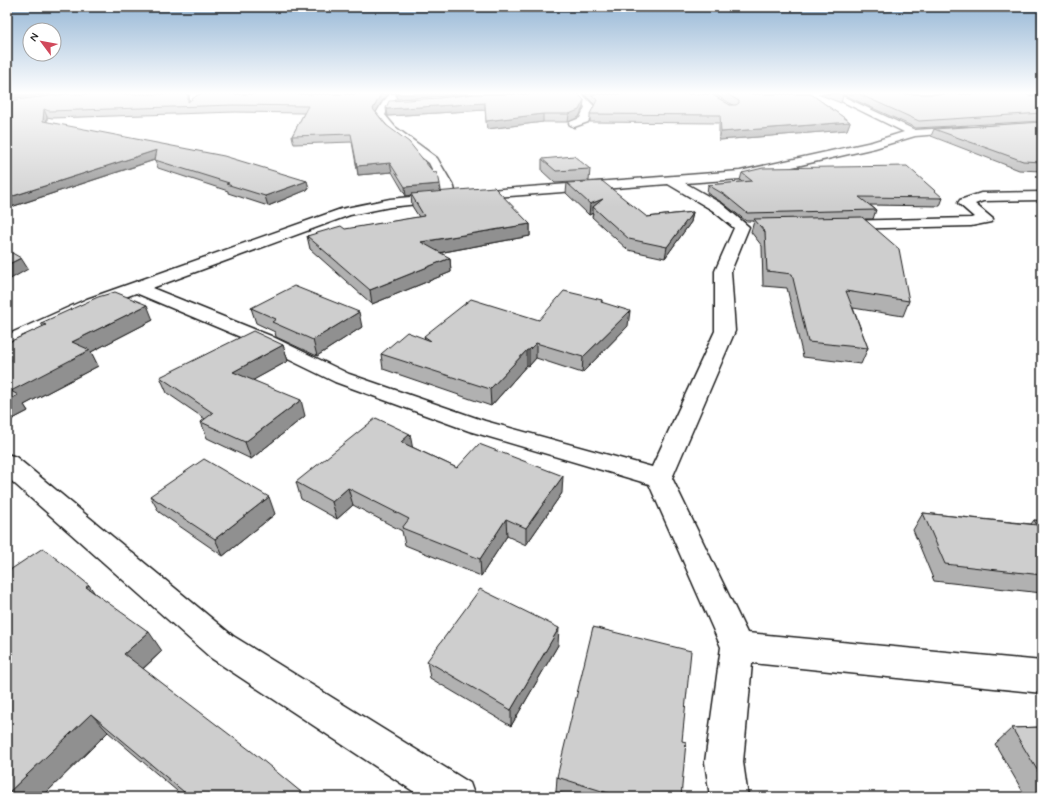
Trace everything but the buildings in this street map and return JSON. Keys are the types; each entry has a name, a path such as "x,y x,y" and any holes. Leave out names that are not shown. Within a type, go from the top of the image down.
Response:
{"street":[{"path":"394,132 432,160 450,191 449,197"},
{"path":"7,342 93,303 346,212 390,203 449,197 740,175 875,145 914,133 932,132"},
{"path":"672,180 750,227 723,271 725,331 659,478 737,647 724,762 729,797"},
{"path":"829,225 971,222 986,219 965,204 981,197 1042,196"},
{"path":"138,288 264,340 342,378 477,426 659,478"},
{"path":"7,463 222,647 456,797"},
{"path":"737,647 1042,677"}]}
